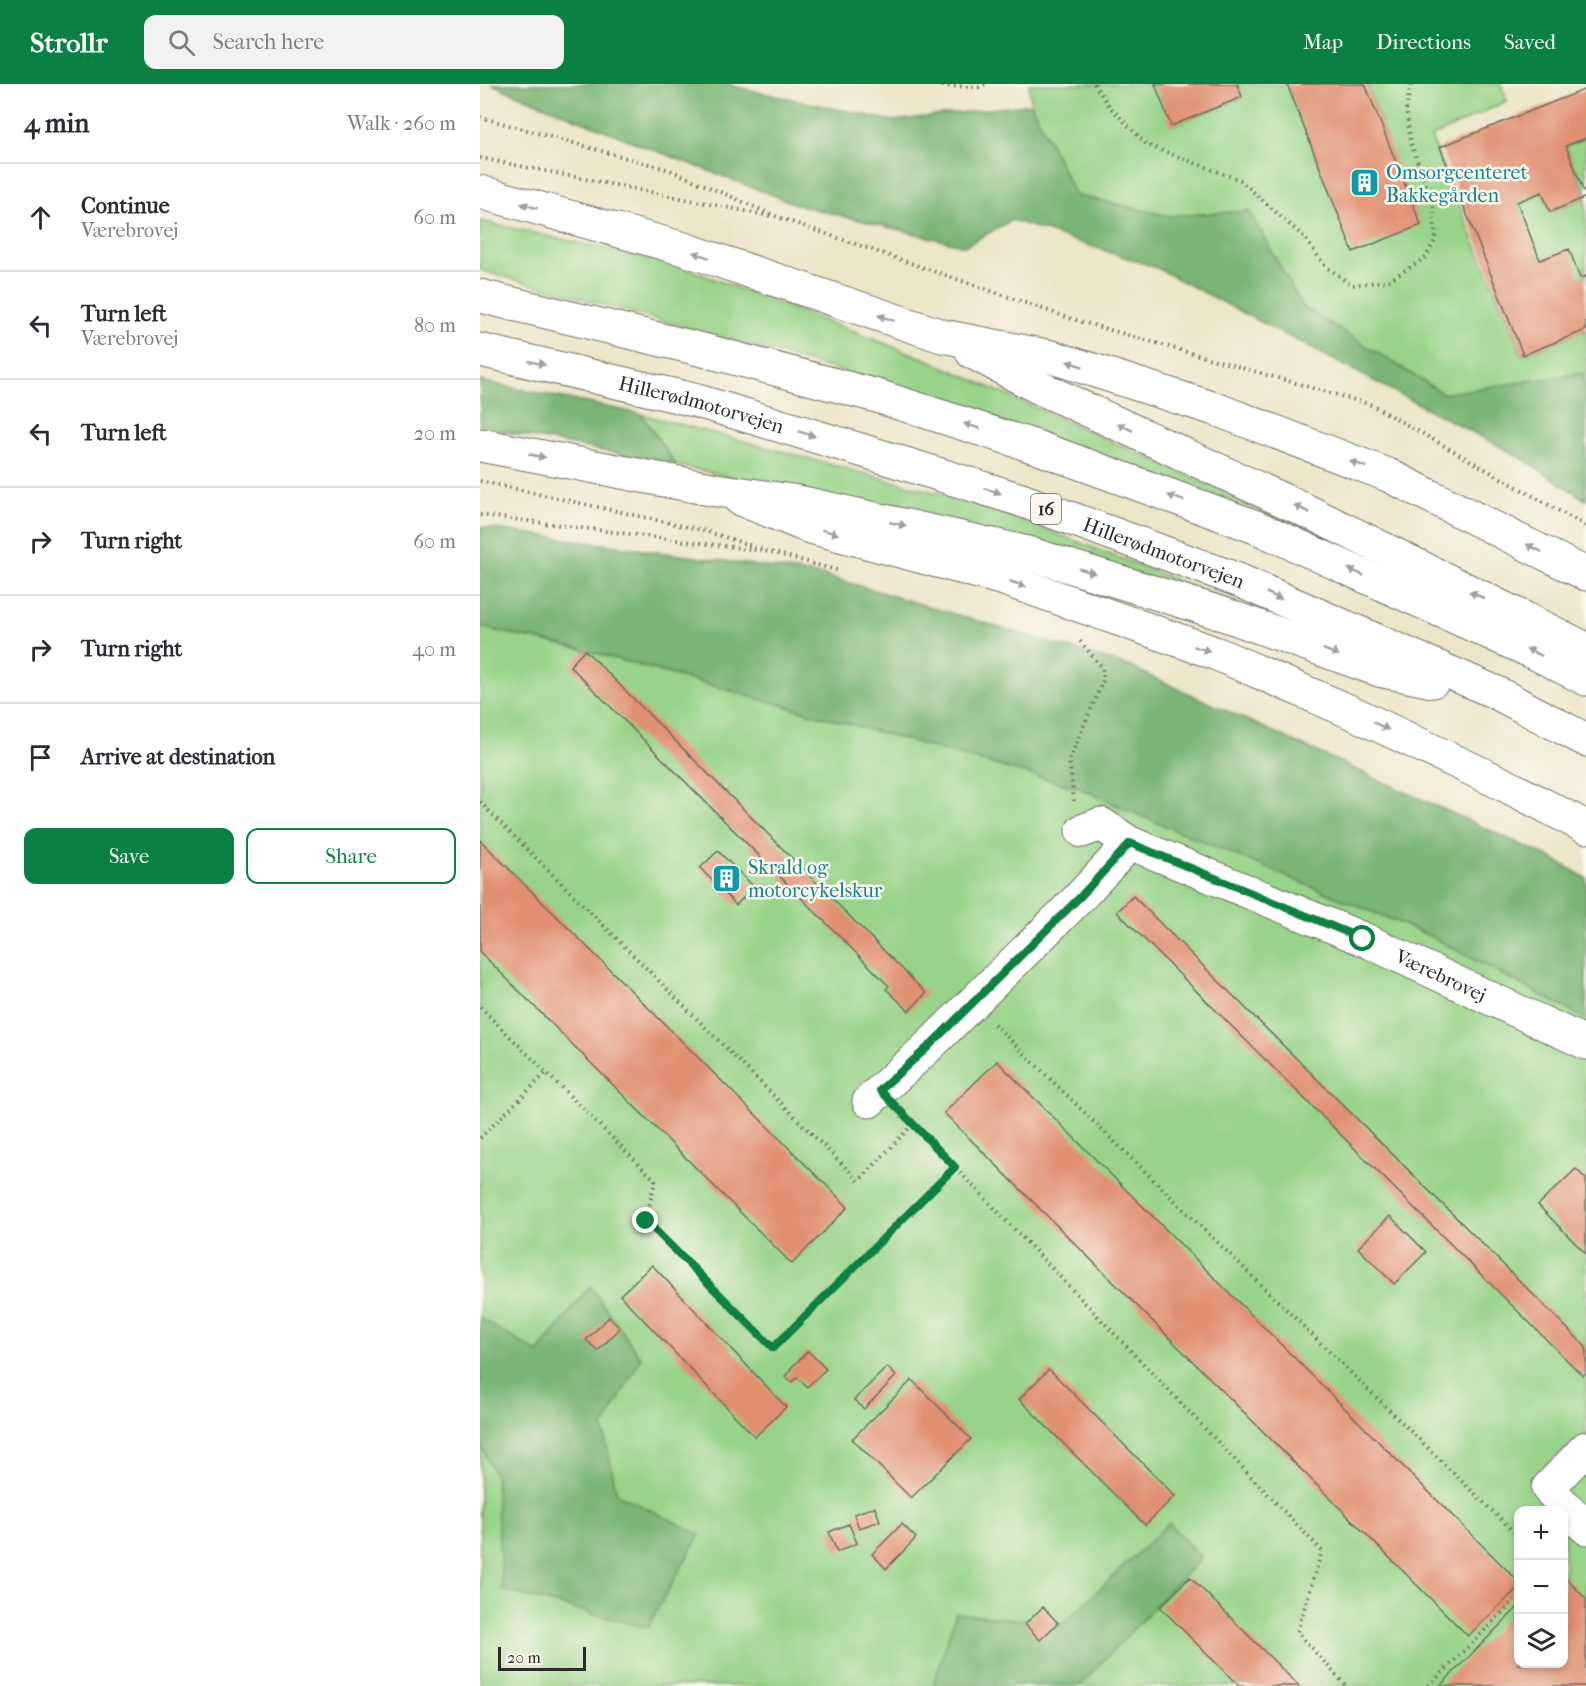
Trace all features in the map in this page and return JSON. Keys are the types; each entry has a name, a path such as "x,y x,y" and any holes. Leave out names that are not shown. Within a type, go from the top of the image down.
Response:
{"main road":[{"path":"480,192 684,249 942,336 1052,357 1218,410 1388,476 1586,574"},
{"path":"480,296 707,351 877,396 1036,447 1256,527 1586,678"},
{"path":"942,336 1036,386 1313,514 1586,649"},
{"name":"Hillerødmotorvejen","path":"480,350 694,400 1021,500 1238,580 1497,693 1586,740"},
{"path":"480,445 716,490 799,501 1024,552 1223,614 1379,670 1497,693"},
{"path":"716,490 807,526 1001,578 1215,653 1353,713 1505,785 1586,827"},
{"name":"Værebrovej","path":"1082,831 1101,824 1130,843 1363,939 1586,1042"},
{"path":"874,1095 928,1047 1080,897 1130,843"},
{"path":"1586,1448 1548,1488 1586,1527"}],"path":[{"path":"942,86 979,87 985,84"},
{"path":"1094,84 1109,106 1146,145 1240,180 1305,238 1325,266 1352,285 1388,281 1425,258 1436,239 1434,208 1411,143 1406,110 1411,84"},
{"path":"480,117 670,171 780,218 1072,319 1372,405 1586,526"},
{"path":"480,158 780,218"},
{"path":"480,481 702,530 841,571"},
{"path":"480,515 771,552"},
{"path":"1069,760 1104,680 1102,668 1073,632 1084,636"},
{"path":"480,802 858,1181 913,1124"},
{"path":"972,1002 1514,1532"},
{"path":"480,1007 654,1180 646,1221 773,1348 955,1167"},
{"path":"480,1138 546,1073"},
{"path":"874,1095 913,1124 1322,1551 1296,1632 1346,1686"},
{"path":"1429,1686 1514,1601"}],"green space":[{"path":"491,84 730,84 893,121 1031,104 1075,195 1168,216 1249,211 1303,307 1444,394 1583,373 1586,394 1586,500 1520,457 1157,268 1012,220 965,246 798,205"},
{"path":"1029,84 1155,84 1172,125 1242,98 1237,84 1287,84 1354,252 1387,140 1367,84 1501,84 1507,101 1431,137 1522,355 1586,330 1586,394 1582,373 1444,394 1303,307 1249,212 1169,216 1075,195 1031,104"},
{"path":"1586,138 1586,196 1566,146"},
{"path":"1542,192 1550,212 1586,197 1586,276 1580,278 1540,260 1517,202"},
{"path":"480,221 674,264 926,359 1300,525 912,391 480,270"},
{"path":"480,381 641,414 676,465 480,427"},
{"path":"641,414 983,505 1236,603 1022,542 676,465"},
{"path":"480,527 823,575 1126,665 1551,858 1586,878 1586,1019 1428,935 1127,810 1082,789 581,649 480,627"},
{"path":"480,627 581,649 1082,789 1428,935 1586,1019 1586,1686 480,1686"},
{"path":"590,1286 641,1358 603,1428 617,1494 700,1534 647,1628 502,1590 495,1475 480,1443 480,1318 538,1353"},
{"path":"1169,1523 1201,1558 1079,1686 933,1686 956,1613 1063,1624"}],"building":[{"path":"1155,84 1237,84 1242,97 1171,126"},
{"name":"Omsorgcenteret Bakkegården","path":"1287,84 1365,84 1421,225 1353,252"},
{"path":"1586,89 1586,138 1566,146 1586,197 1550,212 1542,192 1517,202 1540,260 1569,249 1580,278 1586,276 1586,330 1523,355 1440,147"},
{"path":"585,650 926,993 909,1011 886,989 889,986 570,666"},
{"path":"480,840 848,1207 792,1264 480,952"},
{"name":"Skrald og motorcykelskur","path":"718,851 754,887 736,905 700,868"},
{"path":"1133,896 1586,1347 1586,1373 1583,1376 1117,912"},
{"path":"997,1061 1514,1577 1514,1592 1468,1636 944,1113"},
{"path":"1576,1169 1586,1179 1586,1254 1538,1205"},
{"path":"1390,1216 1426,1252 1394,1284 1358,1248"},
{"path":"652,1265 786,1407 755,1437 620,1295"},
{"path":"609,1317 620,1328 598,1351 586,1340"},
{"path":"808,1351 826,1369 807,1387 797,1377 792,1382 785,1376"},
{"path":"887,1367 896,1376 864,1409 854,1400"},
{"path":"1049,1369 1175,1496 1145,1525 1019,1399"},
{"path":"912,1380 971,1439 911,1498 852,1439"},
{"path":"875,1507 880,1521 859,1528 854,1514"},
{"path":"849,1524 857,1543 837,1552 829,1532"},
{"path":"902,1524 916,1538 886,1569 872,1554"},
{"path":"1190,1577 1299,1686 1239,1686 1160,1607"},
{"path":"1568,1580 1586,1599 1586,1686 1440,1686 1514,1611 1514,1668 1568,1668"},
{"path":"1043,1607 1058,1623 1040,1640 1025,1624"}],"place":[{"name":"Omsorgcenteret Bakkegården","path":"1365,183"},
{"name":"Skrald og motorcykelskur","path":"727,878"}],"route":[{"path":"646,1221 773,1348 955,1167 880,1090 928,1047 1080,897 1130,843 1363,939"}]}
